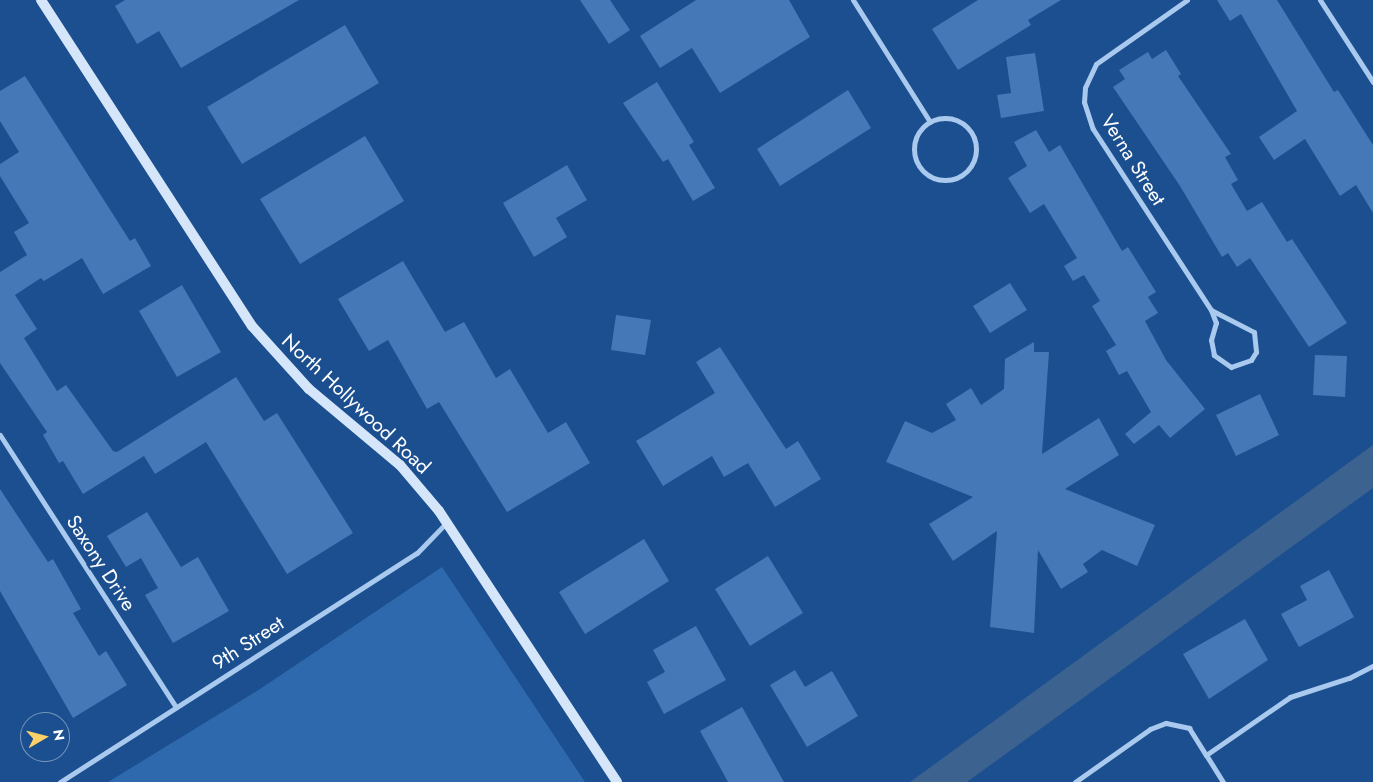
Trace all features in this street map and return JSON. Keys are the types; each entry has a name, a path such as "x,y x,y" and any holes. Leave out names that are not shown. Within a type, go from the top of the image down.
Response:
{"main road":[{"name":"North Hollywood Road","path":"41,0 252,326 309,389 400,466 446,522 618,782"}],"street":[{"path":"853,0 930,122"},
{"name":"Verna Street","path":"1187,0 1096,64 1085,88 1084,102 1093,129 1212,310 1216,324 1211,340 1214,355 1231,367 1251,360 1257,346 1254,332 1212,310"},
{"path":"1320,0 1373,82"},
{"path":"947,119 967,127 976,151 969,169 961,176 939,179 919,165 914,142 930,122 947,119"},
{"name":"Saxony Drive","path":"0,435 176,708"},
{"name":"9th Street","path":"60,782 417,553 446,522"},
{"path":"1206,755 1290,697 1349,678 1373,666"},
{"path":"1075,782 1150,729 1166,723 1189,728 1223,782"}],"shaded area":[{"path":"1373,445 1373,488 967,782 910,782"},
{"path":"442,567 585,782 108,782 260,689"}],"building":[{"path":"125,0 299,0 181,68 159,31 137,44 115,6"},
{"path":"580,0 610,0 630,30 609,44"},
{"path":"696,0 789,0 810,37 720,93 692,48 660,68 640,36"},
{"path":"978,0 1061,0 1028,20 1031,25 958,70 932,29"},
{"path":"1217,0 1277,0 1334,92 1338,90 1373,145 1373,213 1356,185 1340,196 1305,139 1274,160 1259,137 1297,111 1241,14 1230,21"},
{"path":"345,25 379,83 242,164 207,107"},
{"path":"1166,50 1181,74 1178,76 1231,154 1225,157 1238,180 1231,184 1247,211 1262,202 1287,242 1292,239 1347,323 1309,347 1250,258 1237,267 1228,253 1222,257 1180,186 1113,87 1125,79 1119,70 1148,52 1152,59"},
{"path":"1035,53 1044,111 1001,118 997,95 1011,93 1006,57"},
{"path":"25,76 130,241 135,238 151,266 103,294 82,258 44,281 41,278 15,295 37,329 24,338 57,391 66,385 113,451 117,452 236,377 264,421 277,413 353,533 287,574 206,442 155,474 144,456 83,494 63,461 59,463 43,435 47,432 0,363 0,272 27,255 14,232 29,223 0,176 0,164 19,152 0,121 0,91"},
{"path":"657,82 694,142 689,145 715,188 693,201 668,159 663,162 623,103"},
{"path":"848,90 871,128 780,186 757,149"},
{"path":"1036,130 1049,152 1060,145 1122,251 1128,247 1156,292 1148,297 1158,313 1145,321 1166,360 1205,409 1170,438 1159,425 1134,444 1125,434 1151,412 1127,371 1119,375 1106,351 1116,345 1092,306 1100,301 1084,275 1073,281 1064,266 1077,258 1044,204 1030,213 1008,178 1027,166 1014,142"},
{"path":"365,136 404,201 300,264 260,199"},
{"path":"567,165 587,200 556,218 567,237 534,257 503,203"},
{"path":"403,261 445,332 464,322 496,378 510,369 548,433 566,422 590,463 507,512 439,402 427,409 388,340 369,351 338,299"},
{"path":"1010,283 1027,310 990,333 973,306"},
{"path":"182,285 221,352 177,377 139,311"},
{"path":"616,315 651,320 645,355 611,350"},
{"path":"1034,342 1034,352 1049,352 1042,454 1099,418 1119,455 1065,489 1155,525 1137,566 1102,550 1083,564 1088,572 1061,589 1038,550 1034,633 990,627 997,531 953,561 929,524 973,497 886,462 905,421 932,433 956,420 946,404 971,388 981,405 1004,389 1005,359"},
{"path":"720,347 786,449 798,441 821,479 775,507 748,463 724,477 712,456 663,486 636,441 715,393 696,362"},
{"path":"1315,355 1347,356 1345,397 1313,395"},
{"path":"1260,394 1279,435 1236,456 1216,415"},
{"path":"0,489 48,562 53,559 81,609 73,613 99,656 106,651 127,685 73,718 0,591"},
{"path":"147,512 181,567 198,557 229,611 173,643 145,595 158,588 141,558 126,567 107,536"},
{"path":"644,539 669,581 585,634 559,592"},
{"path":"768,556 803,613 750,646 715,589"},
{"path":"1329,570 1354,617 1299,647 1281,614 1307,600 1300,586"},
{"path":"1245,619 1268,660 1209,699 1183,654"},
{"path":"696,626 726,680 664,714 647,682 665,672 653,650"},
{"path":"795,670 805,687 832,671 858,716 807,747 770,685"},
{"path":"742,707 784,782 728,782 700,731"}]}
